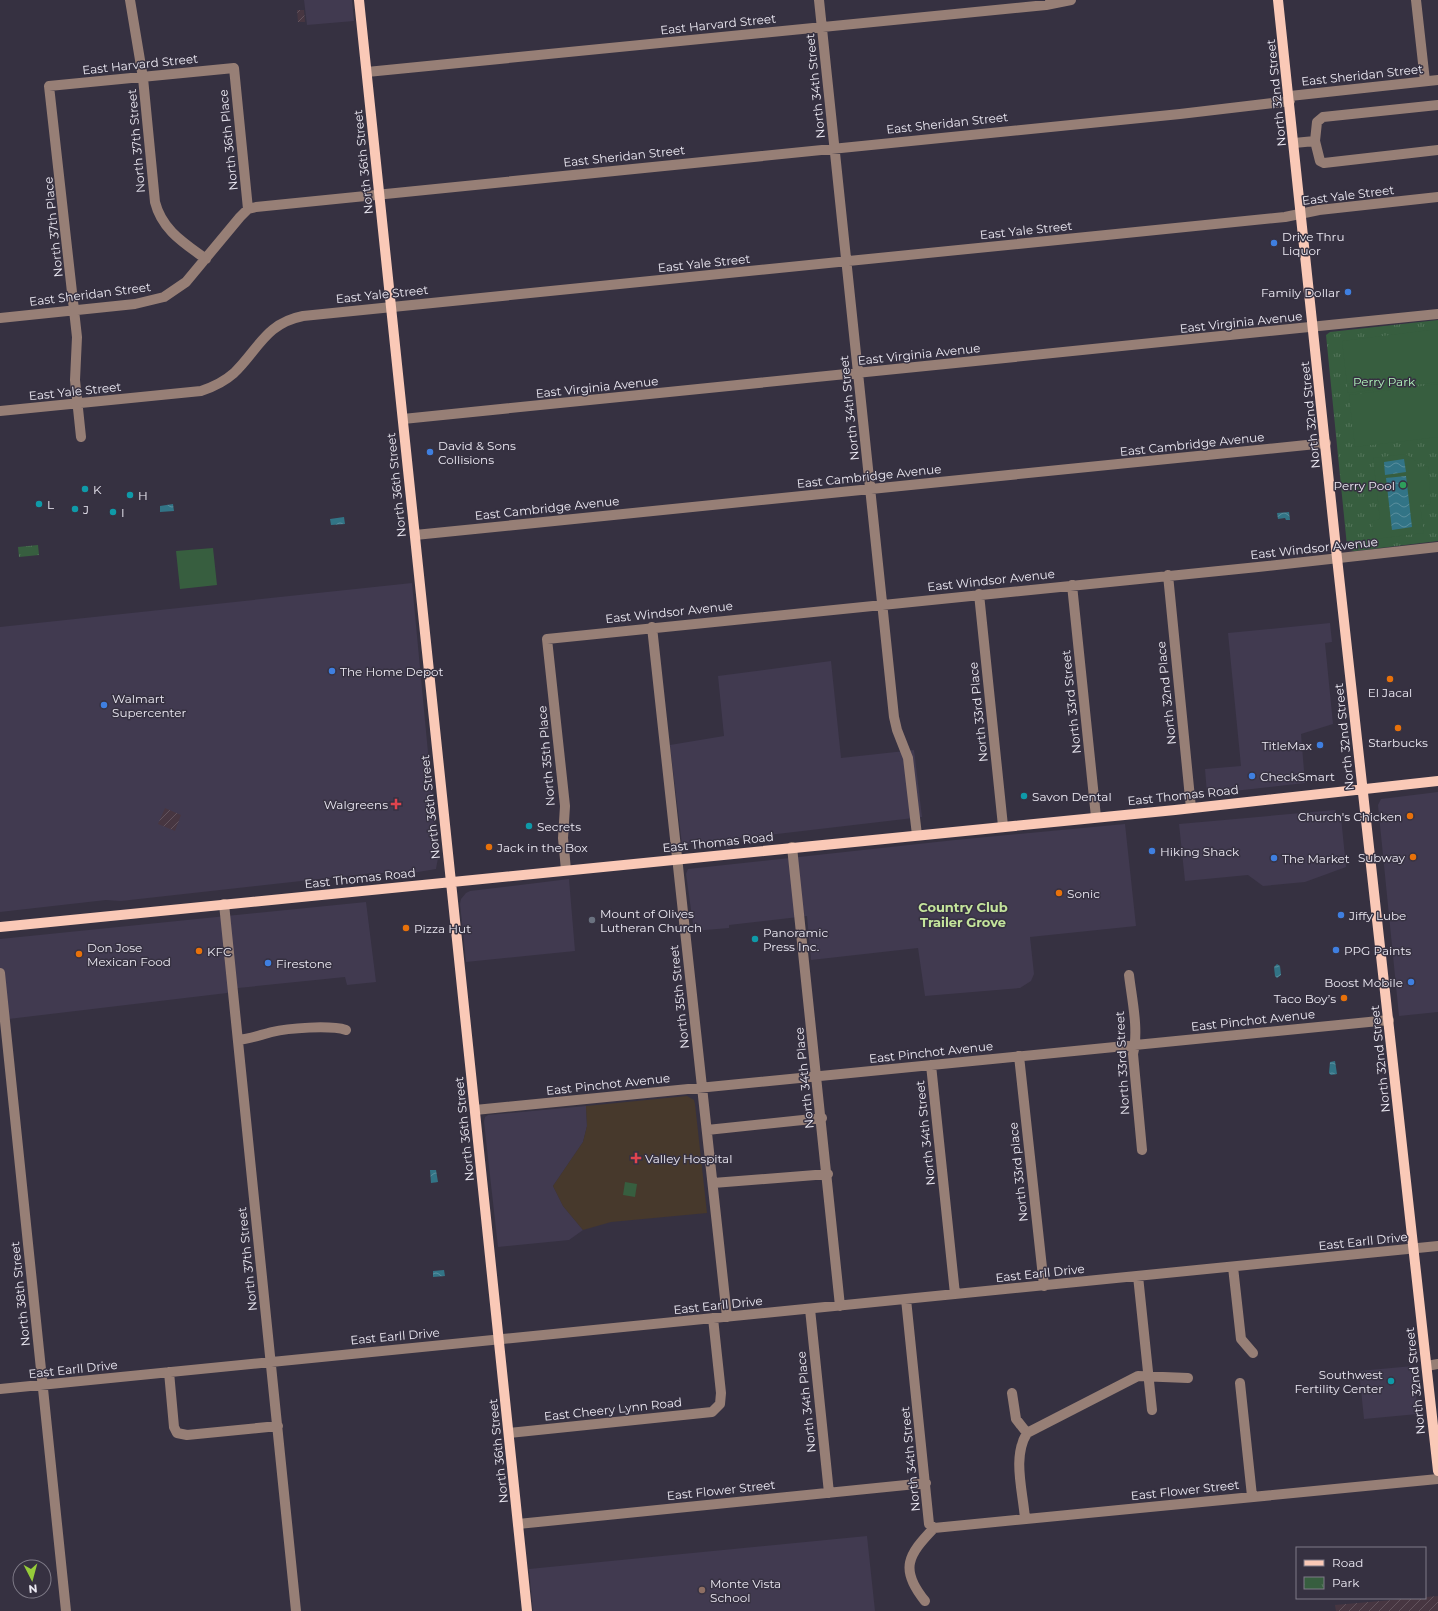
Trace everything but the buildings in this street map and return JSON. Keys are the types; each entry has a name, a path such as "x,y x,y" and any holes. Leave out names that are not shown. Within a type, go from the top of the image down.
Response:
{"main road":[{"name":"North 36th Street","path":"359,0 528,1611"},
{"name":"North 32nd Street","path":"1278,0 1290,99 1337,558 1438,1471"},
{"name":"East Thomas Road","path":"0,927 1191,808 1438,781"}],"street":[{"name":"North 37th Street","path":"130,0 143,78 155,202 158,213 163,224 206,259"},
{"name":"North 34th Street","path":"819,0 895,723 908,758 917,835"},
{"name":"East Harvard Street","path":"367,72 1046,5 1071,0"},
{"path":"1416,0 1425,81"},
{"name":"East Harvard Street","path":"49,86 234,68"},
{"name":"North 36th Place","path":"234,68 248,209"},
{"name":"East Sheridan Street","path":"0,318 135,304 164,296 186,282 248,209 265,205 835,147 1180,114 1438,80"},
{"name":"North 37th Place","path":"49,86 75,311 77,337 75,380 81,437"},
{"path":"1438,105 1323,117 1317,122 1315,141 1320,161 1324,163 1438,150"},
{"path":"1294,142 1315,141"},
{"name":"East Yale Street","path":"0,411 201,391 223,382 234,373 271,330 291,318 391,306 1285,217 1319,210 1438,198"},
{"name":"East Virginia Avenue","path":"403,420 1314,328 1438,314"},
{"name":"East Cambridge Avenue","path":"415,535 1326,443"},
{"name":"East Windsor Avenue","path":"547,639 652,627 1337,558 1438,546"},
{"name":"North 32nd Place","path":"1168,575 1191,808"},
{"name":"North 33rd Street","path":"1072,585 1096,817"},
{"name":"North 33rd Place","path":"979,594 1003,826"},
{"name":"North 35th Street","path":"652,627 727,1317"},
{"name":"North 35th Place","path":"547,639 564,803 562,838 566,870"},
{"name":"North 34th Place","path":"792,847 828,1174 840,1306"},
{"name":"North 37th Street","path":"224,904 296,1611"},
{"name":"North 38th Street","path":"0,973 66,1611"},
{"name":"North 33rd Street","path":"1129,975 1136,1045 1133,1054 1142,1150"},
{"name":"East Pinchot Avenue","path":"475,1110 1389,1020"},
{"path":"238,1040 256,1038 272,1032 331,1027 346,1030"},
{"name":"North 33rd place","path":"1019,1056 1044,1286"},
{"name":"North 34th Street","path":"931,1065 955,1294"},
{"path":"707,1130 822,1118"},
{"path":"713,1185 828,1174"},
{"name":"East Earll Drive","path":"0,1389 1438,1246"},
{"path":"1233,1267 1241,1339 1252,1353"},
{"path":"1138,1276 1152,1410"},
{"name":"North 34th Street","path":"906,1299 930,1524 934,1528"},
{"name":"North 34th Place","path":"810,1309 829,1493"},
{"name":"East Cheery Lynn Road","path":"509,1433 712,1412 718,1406 721,1393 713,1318"},
{"path":"1427,1366 1438,1364"},
{"path":"169,1372 174,1427 177,1433 187,1435 278,1426"},
{"path":"1026,1519 1019,1457 1022,1442 1027,1433 1138,1376 1188,1378"},
{"path":"1240,1383 1252,1496"},
{"path":"1012,1393 1016,1419 1027,1433"},
{"name":"East Flower Street","path":"934,1528 1438,1479"},
{"name":"East Flower Street","path":"518,1524 926,1483"},
{"path":"925,1601 914,1587 910,1569 914,1551 918,1543 934,1528"}],"shaded area":[{"path":"304,0 352,0 354,21 307,25"},
{"path":"297,10 304,10 305,22 298,22"},
{"path":"412,583 438,858 436,869 412,873 373,873 121,901 106,900 0,912 0,627"},
{"path":"1330,623 1332,642 1325,643 1333,724 1301,734 1305,783 1207,794 1205,769 1241,766 1228,633"},
{"path":"831,661 841,758 914,750 922,817 682,845 670,745 724,736 718,676"},
{"path":"1438,792 1438,1012 1399,1016 1378,805 1381,799"},
{"path":"165,808 181,815 175,831 158,824"},
{"path":"1335,810 1341,817 1346,867 1305,882 1263,886 1248,875 1185,881 1179,824"},
{"path":"1125,824 1136,926 1030,937 1034,974 1031,981 1020,988 925,996 918,948 811,960 807,916 729,925 729,928 694,931 686,874 688,869 955,840"},
{"path":"569,879 575,951 466,962 460,904 461,899 466,893 470,891"},
{"path":"366,902 376,982 347,985 345,977 238,988 227,993 0,1020 0,939"},
{"name":"Valley Hospital","path":"687,1096 694,1100 695,1104 707,1213 611,1222 583,1230 563,1206 553,1186 583,1142 587,1126 586,1106"},
{"path":"586,1106 587,1126 583,1142 553,1186 563,1206 583,1230 569,1240 498,1247 484,1122 485,1117 488,1115"},
{"path":"1413,1366 1418,1414 1364,1419 1359,1371"},
{"name":"Monte Vista School","path":"867,1536 875,1611 533,1611 529,1569"},
{"path":"1438,1596 1438,1611 1336,1611 1335,1605 1404,1599 1426,1599 1426,1597"}],"green space":[{"name":"Perry Park","path":"1438,320 1438,541 1355,551 1350,550 1347,546 1326,335 1330,332"},
{"path":"1438,329 1438,382 1348,393 1342,341"},
{"path":"1438,384 1438,437 1355,447 1349,395"},
{"name":"Perry Pool","path":"1406,454 1416,461 1416,467 1428,466 1431,504 1420,505 1424,533 1375,539 1372,521 1380,519 1373,458"},
{"path":"38,545 39,555 19,557 18,547"},
{"path":"213,548 217,585 180,589 176,551"},
{"path":"625,1182 637,1184 635,1197 623,1195"}],"water":[{"path":"1404,459 1406,472 1385,475 1384,462"},
{"path":"1406,476 1412,527 1392,530 1386,478"},
{"path":"173,504 174,511 160,512 160,506"},
{"path":"1289,512 1290,520 1286,520 1285,518 1278,519 1277,513"},
{"path":"344,517 345,524 331,525 330,519"},
{"path":"1277,964 1280,966 1281,975 1277,978 1275,976 1274,967"},
{"path":"1335,1061 1337,1074 1331,1075 1329,1073 1330,1062"},
{"path":"430,1170 436,1170 438,1182 431,1183"},
{"path":"444,1270 445,1276 433,1277 433,1271"}],"place":[{"name":"Drive Thru Liquor","path":"1274,243"},
{"name":"Family Dollar","path":"1348,292"},
{"name":"David & Sons Collisions","path":"430,452"},
{"name":"Perry Pool","path":"1403,485"},
{"name":"K","path":"85,489"},
{"name":"H","path":"130,495"},
{"name":"L","path":"39,504"},
{"name":"J","path":"75,509"},
{"name":"I","path":"113,512"},
{"name":"The Home Depot","path":"332,671"},
{"name":"El Jacal","path":"1390,679"},
{"name":"Walmart Supercenter","path":"104,705"},
{"name":"Starbucks","path":"1398,728"},
{"name":"TitleMax","path":"1320,745"},
{"name":"CheckSmart","path":"1252,776"},
{"name":"Savon Dental","path":"1024,796"},
{"name":"Walgreens","path":"396,804"},
{"name":"Church's Chicken","path":"1410,816"},
{"name":"Secrets","path":"529,826"},
{"name":"Jack in the Box","path":"489,847"},
{"name":"Hiking Shack","path":"1152,851"},
{"name":"Subway","path":"1413,857"},
{"name":"The Market","path":"1274,858"},
{"name":"Sonic","path":"1059,893"},
{"name":"Jiffy Lube","path":"1341,915"},
{"name":"Mount of Olives Lutheran Church","path":"592,920"},
{"name":"Pizza Hut","path":"406,928"},
{"name":"Panoramic Press Inc.","path":"755,939"},
{"name":"PPG Paints","path":"1336,950"},
{"name":"KFC","path":"199,951"},
{"name":"Don Jose Mexican Food","path":"79,954"},
{"name":"Firestone","path":"268,963"},
{"name":"Boost Mobile","path":"1411,982"},
{"name":"Taco Boy’s","path":"1344,998"},
{"name":"Valley Hospital","path":"636,1158"},
{"name":"Southwest Fertility Center","path":"1391,1381"},
{"name":"Monte Vista School","path":"702,1590"}],"district":[{"name":"Country Club Trailer Grove","path":"963,914"}]}
